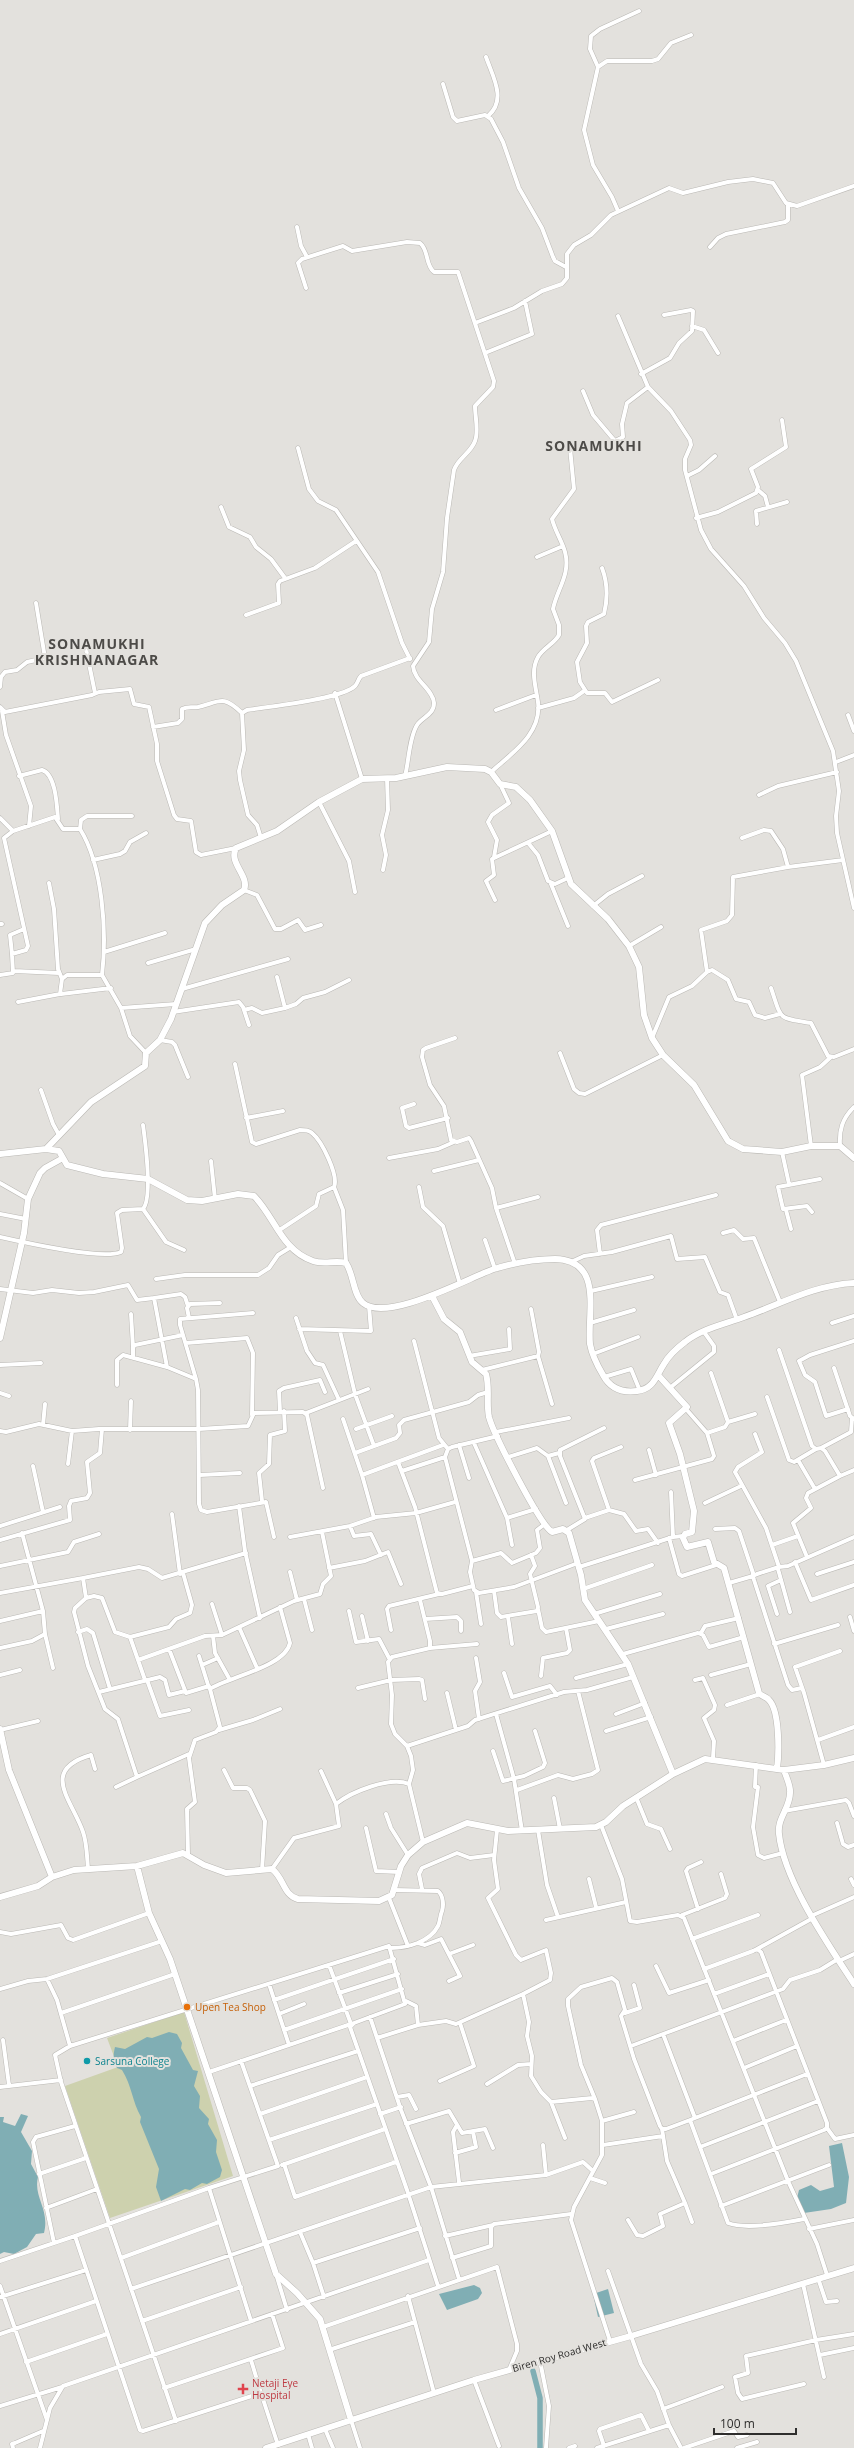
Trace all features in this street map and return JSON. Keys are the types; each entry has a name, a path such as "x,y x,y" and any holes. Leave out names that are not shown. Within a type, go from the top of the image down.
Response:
{"street":[{"path":"618,211 609,191 593,165 584,130 598,67 590,49 591,36 600,29 639,11"},
{"path":"598,67 607,61 652,62 658,59 671,43 691,35"},
{"path":"443,84 453,117 456,121 488,116 496,109 498,101 496,87 486,57"},
{"path":"488,116 503,142 519,188 542,228 555,261 566,266"},
{"path":"475,323 508,311 542,291 562,284 567,278 566,266 571,247 591,235 618,211 669,188 683,193 728,182 753,179 773,183 788,205 788,220 785,222 726,234 718,238 710,247"},
{"path":"788,205 797,206 854,186"},
{"path":"297,227 301,246 307,257"},
{"path":"306,288 298,263 307,257 343,246 352,251 407,242 420,243 424,247 430,267 434,272 458,272 494,381 493,387 477,402 476,440 454,470 447,518 443,572 432,609 429,642 413,664"},
{"path":"485,353 532,334 525,301"},
{"path":"641,374 670,358 679,343 690,334 694,313 690,310 664,315"},
{"path":"618,316 641,374 648,387 671,411 690,440 691,445 685,459 687,476 696,518 711,549 744,586 764,618 785,643 796,662 836,762 839,791 836,816 837,833 854,908"},
{"path":"692,326 704,330 718,353"},
{"path":"583,391 593,415 612,439 618,441 624,434 622,424 627,403 648,387"},
{"path":"768,507 765,496 758,490 751,469 786,447 782,420"},
{"path":"298,448 309,489 318,501 336,510 383,582 402,643 413,664 414,673 434,704 432,712 416,726 405,776"},
{"path":"491,772 529,736 535,724 538,708 533,678 538,657 559,635 560,630 553,609 566,571 563,546 552,520 574,489 570,448"},
{"path":"687,476 703,467 715,456"},
{"path":"696,518 725,509 750,497 758,490"},
{"path":"758,524 756,511 787,502"},
{"path":"221,507 229,527 250,537 256,547 270,559 285,578"},
{"path":"246,615 279,603 278,584 285,578 315,568 356,541"},
{"path":"537,557 563,546"},
{"path":"584,691 580,682 577,662 587,643 586,626 588,622 604,614 607,584 602,568"},
{"path":"0,687 1,677 5,672 17,670 30,661 45,658 36,603"},
{"path":"77,647 86,649 95,693"},
{"path":"242,713 247,710 310,701 354,687 361,676 410,658"},
{"path":"538,708 574,698 584,691 605,693 612,702 658,680"},
{"path":"29,826 31,806 19,776 5,730 1,709 95,693 130,689 134,704 148,707 153,727 157,761 174,816 177,820 191,821 196,852 201,855 236,848 262,838 291,822 319,802 362,779 405,776 446,767 478,767 491,772 500,784 509,803 492,815 488,822 497,840 494,857 491,862 494,875 486,881 495,900"},
{"path":"335,693 362,779"},
{"path":"496,710 536,695"},
{"path":"153,727 178,723 182,719 182,709 200,707 213,701 229,702 242,713 244,750 239,771 240,780 248,815 257,825 262,838"},
{"path":"848,715 854,731"},
{"path":"836,762 854,756"},
{"path":"19,776 42,770 47,774 56,793 58,819 63,829 80,829"},
{"path":"759,794 778,786 837,772"},
{"path":"383,870 386,855 382,835 388,810 387,778"},
{"path":"500,784 516,788 524,792 552,831 568,878 576,890 620,933 629,946 639,967 644,1015 652,1038 663,1055 694,1085 732,1144 742,1149 782,1152 811,1146 840,1146 854,1158"},
{"path":"319,802 349,861 355,892"},
{"path":"46,1149 91,1102 141,1070 146,1061 146,1053 128,1031 121,1008 111,988 102,975 104,952 98,872 80,829 81,820 87,816 132,816"},
{"path":"0,818 13,831"},
{"path":"12,954 26,950 28,943 4,838 13,831 52,818 58,819"},
{"path":"742,838 764,830 772,831 784,849 788,867"},
{"path":"494,857 529,844 552,831"},
{"path":"93,860 120,854 125,851 130,842 146,833"},
{"path":"529,844 535,850 568,926"},
{"path":"236,848 234,857 244,881 244,890"},
{"path":"706,972 701,930 726,921 732,915 733,877 788,867 843,860"},
{"path":"593,906 608,894 642,876"},
{"path":"551,884 568,878"},
{"path":"49,883 54,909 55,946 59,973 62,979 61,994"},
{"path":"244,890 257,895 275,929 281,929 298,920 306,930 322,924"},
{"path":"146,1053 160,1040 173,1012 196,949 201,930 212,914 244,890"},
{"path":"629,946 660,926"},
{"path":"14,971 10,935 24,929"},
{"path":"104,952 165,933"},
{"path":"148,963 196,949"},
{"path":"182,989 288,959"},
{"path":"0,976 14,971 59,973"},
{"path":"652,1038 669,998 692,986 706,972 717,972 728,980 736,999 749,1002 755,1015 760,1018 780,1014"},
{"path":"62,979 68,975 102,975"},
{"path":"277,977 285,1008"},
{"path":"244,1010 252,1008 262,1013 285,1008 296,1004 303,998 325,992 349,980"},
{"path":"18,1002 61,994 111,988"},
{"path":"771,988 780,1014 787,1020 811,1023 828,1056 831,1057"},
{"path":"173,1012 234,1002 242,1004 249,1025"},
{"path":"121,1008 176,1004"},
{"path":"454,1142 450,1136 448,1118 443,1102 430,1085 422,1053 426,1048 455,1038"},
{"path":"160,1040 175,1044 188,1077"},
{"path":"811,1146 802,1075 820,1067 831,1057 854,1049"},
{"path":"560,1053 574,1089 579,1094 591,1091 663,1055"},
{"path":"235,1064 251,1139 256,1144 300,1130 311,1131 327,1154 335,1184 334,1188 342,1205 346,1263 350,1269 358,1297 362,1302 370,1306 412,1304 495,1269 515,1264 556,1259 571,1262 583,1273 591,1291 590,1323 593,1354 604,1378 615,1388 623,1391 640,1391 651,1386 663,1364 678,1347 694,1335 814,1290 854,1283"},
{"path":"41,1090 53,1124 59,1135"},
{"path":"414,1104 402,1108 407,1127 448,1118"},
{"path":"840,1146 840,1129 844,1120 854,1107"},
{"path":"246,1118 283,1111"},
{"path":"143,1125 148,1179 146,1202 143,1209"},
{"path":"389,1158 438,1149 454,1142 469,1138 492,1188 496,1208 515,1264"},
{"path":"0,1154 46,1149 59,1151 67,1165 103,1174 148,1179 187,1200 215,1198 238,1194 254,1196 291,1247 313,1261 346,1263"},
{"path":"782,1152 789,1184"},
{"path":"0,1338 22,1242 28,1198 40,1173 45,1168 63,1158"},
{"path":"434,1171 480,1160"},
{"path":"211,1161 215,1198"},
{"path":"792,1229 786,1210 782,1206 778,1187 820,1179"},
{"path":"0,1183 28,1198"},
{"path":"419,1187 423,1207 443,1226 460,1284"},
{"path":"278,1231 316,1206 319,1194 334,1188"},
{"path":"600,1254 597,1230 601,1224 716,1195"},
{"path":"496,1208 538,1198"},
{"path":"786,1210 807,1206 812,1212"},
{"path":"0,1237 80,1252 119,1253 122,1248 118,1213 122,1210 143,1209"},
{"path":"143,1209 166,1242 184,1250"},
{"path":"0,1214 26,1219"},
{"path":"723,1233 734,1230 743,1239 754,1238 780,1302"},
{"path":"571,1262 584,1256 600,1254 671,1236 677,1259 705,1257 720,1292 728,1295 737,1320"},
{"path":"485,1240 495,1269"},
{"path":"156,1279 185,1275 258,1274 269,1268 278,1255 291,1247"},
{"path":"591,1291 652,1277"},
{"path":"0,1289 33,1293 52,1290 94,1292 128,1285 137,1300 181,1294 185,1297 188,1306 189,1318"},
{"path":"432,1296 444,1319 460,1332 472,1362 482,1370 488,1381 488,1412 508,1457 544,1524 552,1532 567,1530 584,1521 584,1518 609,1510 624,1514 636,1531 648,1529 658,1542"},
{"path":"154,1298 163,1338 167,1368"},
{"path":"188,1306 220,1303"},
{"path":"300,1329 371,1331 370,1306"},
{"path":"531,1309 539,1352 538,1356 552,1404"},
{"path":"590,1323 634,1310"},
{"path":"131,1314 133,1357"},
{"path":"253,1314 189,1318 180,1320 179,1322 196,1379 199,1429 199,1504 202,1510 206,1512 262,1501 268,1505 274,1537"},
{"path":"832,1323 854,1316"},
{"path":"296,1318 307,1351 315,1363 323,1366 339,1400"},
{"path":"469,1356 510,1348 509,1329"},
{"path":"340,1331 355,1394 374,1446"},
{"path":"671,1387 714,1352 714,1346 704,1332"},
{"path":"133,1347 163,1338 183,1335"},
{"path":"593,1354 638,1337"},
{"path":"0,1431 6,1432 33,1425 43,1425 72,1431 102,1429 199,1429 248,1426 251,1423 252,1415 253,1353 247,1338 186,1343"},
{"path":"414,1341 439,1438 443,1445 448,1449"},
{"path":"848,1409 826,1416 815,1382 805,1375 799,1361 810,1355 854,1341"},
{"path":"779,1350 812,1446 825,1451 840,1476"},
{"path":"482,1370 538,1356"},
{"path":"117,1385 119,1357 133,1357 196,1379"},
{"path":"0,1365 40,1363"},
{"path":"767,1397 789,1460 791,1462 798,1460 851,1432 853,1418 848,1409 834,1368"},
{"path":"604,1378 631,1369 640,1391"},
{"path":"711,1373 728,1422"},
{"path":"635,1480 708,1460 714,1456 707,1434 686,1409 686,1403 658,1375"},
{"path":"262,1501 259,1473 269,1464 270,1435 284,1431 279,1391 284,1388 320,1380 325,1392"},
{"path":"252,1415 282,1412 306,1413 368,1389"},
{"path":"355,1453 399,1436 400,1421 469,1402 478,1394 488,1392"},
{"path":"0,1393 9,1396"},
{"path":"130,1430 131,1401"},
{"path":"43,1425 45,1404"},
{"path":"476,1592 494,1591 671,1538 683,1536 692,1532 694,1514 684,1467 669,1423 686,1409"},
{"path":"306,1413 323,1488"},
{"path":"707,1434 725,1427 728,1422 755,1414"},
{"path":"356,1429 392,1416"},
{"path":"481,1624 476,1592 470,1572 472,1561 445,1457 448,1449 459,1445 474,1443 497,1434 569,1418"},
{"path":"343,1419 362,1475 374,1518"},
{"path":"548,1456 559,1453 562,1448 604,1428"},
{"path":"0,1540 70,1520 68,1506 70,1501 86,1498 90,1493 86,1467 87,1462 100,1453 102,1429"},
{"path":"68,1464 72,1431"},
{"path":"755,1434 762,1452 735,1469 741,1486 763,1522 772,1545 790,1612"},
{"path":"474,1443 507,1518 512,1545"},
{"path":"362,1475 443,1445"},
{"path":"459,1445 469,1478"},
{"path":"609,1510 592,1461 599,1456 621,1447"},
{"path":"508,1457 537,1448 548,1456 566,1503"},
{"path":"650,1450 656,1475"},
{"path":"559,1453 584,1518"},
{"path":"402,1471 445,1457"},
{"path":"798,1460 816,1489"},
{"path":"398,1462 416,1513 435,1590 439,1594"},
{"path":"33,1466 43,1512"},
{"path":"807,1557 793,1522 811,1508 806,1496 840,1476 854,1470"},
{"path":"200,1476 240,1473"},
{"path":"705,1503 741,1486"},
{"path":"671,1492 671,1538 679,1574 682,1576 716,1565 724,1568 760,1694 771,1702 777,1724 780,1742 777,1769"},
{"path":"290,1537 350,1526 374,1518 416,1513 456,1502"},
{"path":"239,1506 246,1553 260,1618"},
{"path":"0,1526 60,1507"},
{"path":"507,1518 536,1509"},
{"path":"137,1777 118,1719 107,1712 88,1666 78,1632 75,1608 86,1598 94,1596 102,1598 115,1632 130,1636 169,1627 176,1619 190,1613 192,1605 181,1574 172,1514"},
{"path":"472,1561 501,1554 509,1562 514,1563 539,1551 537,1530 544,1524"},
{"path":"350,1526 354,1536 371,1534 381,1555"},
{"path":"715,1529 735,1528 739,1532 788,1685 792,1690 802,1688"},
{"path":"567,1530 579,1565 585,1600 623,1654 651,1717 673,1774"},
{"path":"138,1660 204,1636 222,1635 260,1618 280,1607 297,1600 322,1593 323,1584 330,1578 322,1532"},
{"path":"22,1533 43,1611 45,1634 54,1668"},
{"path":"0,1566 68,1552 74,1542 99,1534"},
{"path":"683,1536 687,1547 708,1542 716,1565"},
{"path":"772,1545 798,1536"},
{"path":"729,1583 796,1562 854,1537"},
{"path":"329,1568 365,1561 388,1552 393,1560 401,1584"},
{"path":"0,1594 139,1567 148,1569 162,1578 181,1574 246,1553"},
{"path":"531,1555 535,1566 530,1571 543,1631 566,1628 599,1620"},
{"path":"796,1562 811,1600 854,1585"},
{"path":"817,1574 854,1562"},
{"path":"583,1589 652,1565"},
{"path":"290,1572 297,1600"},
{"path":"83,1578 86,1598"},
{"path":"777,1614 768,1586 781,1580"},
{"path":"392,1630 387,1607 473,1586"},
{"path":"494,1591 499,1616 508,1617 534,1612 538,1609"},
{"path":"594,1614 660,1594"},
{"path":"304,1599 312,1630"},
{"path":"420,1600 426,1619 430,1648"},
{"path":"212,1604 222,1635"},
{"path":"99,1692 163,1677 169,1695 185,1691 188,1693 230,1680 257,1668 281,1656 289,1646 289,1639 280,1607"},
{"path":"0,1621 43,1611"},
{"path":"348,1611 356,1642 379,1639 389,1658 391,1680 391,1724 395,1734 407,1746 412,1764 409,1784 423,1842"},
{"path":"606,1629 663,1614"},
{"path":"362,1616 368,1641"},
{"path":"426,1619 458,1617 461,1621 461,1631"},
{"path":"508,1617 512,1644"},
{"path":"850,1617 854,1632"},
{"path":"623,1654 701,1633 705,1626 739,1618"},
{"path":"774,1644 838,1625"},
{"path":"239,1627 257,1668"},
{"path":"541,1676 543,1658 567,1653 570,1650 566,1628"},
{"path":"78,1632 87,1629 93,1633 110,1689"},
{"path":"701,1633 709,1647 744,1637"},
{"path":"0,1648 32,1641 45,1634"},
{"path":"130,1636 160,1716 189,1710"},
{"path":"213,1636 213,1645 218,1658 230,1680"},
{"path":"389,1658 430,1648 477,1644"},
{"path":"169,1649 185,1691"},
{"path":"824,1765 802,1688 795,1671 797,1665 840,1651"},
{"path":"199,1656 218,1720 219,1730"},
{"path":"202,1664 218,1658"},
{"path":"476,1658 480,1682 475,1691 479,1719"},
{"path":"576,1678 628,1664"},
{"path":"711,1675 751,1664"},
{"path":"0,1675 20,1670"},
{"path":"504,1673 512,1697 550,1686 557,1695"},
{"path":"407,1746 456,1730 479,1719 557,1695 633,1677"},
{"path":"695,1680 703,1678 715,1705 714,1710 704,1718 714,1742 713,1758"},
{"path":"358,1688 391,1680 420,1679 425,1699"},
{"path":"517,1790 558,1775 573,1779 592,1774 598,1770 578,1691"},
{"path":"447,1693 456,1730"},
{"path":"727,1705 760,1694"},
{"path":"616,1714 645,1703"},
{"path":"188,1854 187,1809 195,1802 189,1754 195,1740 280,1709"},
{"path":"496,1714 517,1790 522,1831"},
{"path":"606,1731 651,1717"},
{"path":"38,1721 0,1730 3,1752 9,1770 52,1877"},
{"path":"818,1740 854,1727"},
{"path":"493,1751 503,1781 514,1779 545,1766 535,1731"},
{"path":"116,1787 189,1754"},
{"path":"88,1869 83,1832 62,1787 64,1773 73,1761 92,1755 95,1769"},
{"path":"0,1897 38,1886 52,1877 74,1870 137,1866 179,1854 188,1854 204,1865 226,1873 272,1869 277,1873 287,1893 298,1899 379,1901 389,1898 394,1890 399,1872 408,1855 423,1842 467,1823 496,1830 522,1831 601,1825 636,1798 673,1774 697,1761 713,1758 784,1770 824,1765 854,1758"},
{"path":"756,1765 755,1787 758,1788 758,1800 753,1835 758,1855 764,1858 784,1852"},
{"path":"224,1770 233,1788 247,1788 250,1790 263,1816 266,1827 262,1870"},
{"path":"784,1770 790,1794 783,1811 779,1828 784,1852 799,1891 812,1917 854,1984"},
{"path":"272,1869 294,1838 339,1826 336,1804 321,1771"},
{"path":"336,1804 369,1787 394,1783 409,1784"},
{"path":"554,1798 560,1829"},
{"path":"636,1798 647,1824 661,1829 670,1849"},
{"path":"783,1811 846,1800 849,1803 854,1816"},
{"path":"386,1814 391,1828 408,1855"},
{"path":"837,1823 843,1844 848,1847 854,1845"},
{"path":"601,1825 617,1865 629,1918 633,1923 682,1915 726,1896 721,1874"},
{"path":"366,1828 376,1871 399,1872"},
{"path":"376,2038 418,2025 446,2021 460,2023 550,1980 547,1953 543,1950 521,1960 515,1953 488,1898 498,1889 494,1855 496,1830"},
{"path":"538,1830 547,1885 558,1917"},
{"path":"422,1889 419,1874 422,1868 457,1853 470,1858 494,1855"},
{"path":"698,1909 686,1871 688,1868 701,1862"},
{"path":"137,1866 149,1913 175,1974 209,2072 287,2310"},
{"path":"589,1879 596,1908"},
{"path":"851,1879 854,1885"},
{"path":"176,2421 120,2258 110,2224 75,2126 55,2055 70,2046 329,1965 386,1945 391,1948 408,1946 430,1935 438,1926 443,1908 440,1892 422,1889 394,1890"},
{"path":"704,1969 757,1949 812,1917 854,1897"},
{"path":"389,1898 408,1946"},
{"path":"546,1920 626,1902"},
{"path":"0,1932 12,1934 61,1926 68,1938 73,1940 149,1913"},
{"path":"682,1915 766,2122 788,2181 804,2219 817,2244 827,2275"},
{"path":"692,1940 758,1915"},
{"path":"418,1942 425,1945 441,1939 460,1976 449,1981"},
{"path":"0,1990 28,1981 47,1979 162,1941"},
{"path":"449,1954 473,1945"},
{"path":"391,1948 406,2001 416,2006 418,2025"},
{"path":"757,1949 761,1952 827,2128 835,2139 854,2135"},
{"path":"631,2046 776,1992 786,1987 790,1980 820,1970 838,1960 854,1954"},
{"path":"274,2000 394,1959"},
{"path":"329,1965 351,2024 358,2050 420,2228 438,2286"},
{"path":"656,1966 669,1993 709,1980"},
{"path":"61,2013 175,1974"},
{"path":"339,1993 398,1974"},
{"path":"714,1994 769,1974"},
{"path":"610,2341 573,2230 571,2214 599,2162 603,2145 602,2121 581,2065 568,2006 568,1999 581,1987 612,1978 617,1982 625,2013"},
{"path":"47,1979 61,2013 70,2046"},
{"path":"269,1984 289,2045"},
{"path":"634,1985 640,2008 625,2013 621,2016 634,2059 662,2129 667,2161 692,2222"},
{"path":"284,2030 402,1989"},
{"path":"523,1994 529,2022 528,2036 532,2056 530,2069 534,2083 551,2102 565,2138"},
{"path":"209,2072 402,2006 406,2001"},
{"path":"279,2014 304,2004"},
{"path":"370,2017 406,2124 430,2187 459,2279"},
{"path":"733,2041 786,2020"},
{"path":"440,2081 474,2066 460,2023"},
{"path":"663,2034 695,2118"},
{"path":"3,2040 9,2085"},
{"path":"744,2068 797,2046"},
{"path":"250,2086 358,2050"},
{"path":"241,2061 278,2166"},
{"path":"487,2084 518,2065 531,2064"},
{"path":"662,2129 690,2120 807,2074"},
{"path":"260,2114 367,2077"},
{"path":"0,2087 61,2080"},
{"path":"397,2097 410,2094 416,2109"},
{"path":"551,2102 592,2098 595,2099"},
{"path":"700,2146 818,2101"},
{"path":"269,2140 377,2104"},
{"path":"380,2114 401,2108"},
{"path":"406,2124 449,2111 462,2133 485,2129 493,2148"},
{"path":"602,2121 634,2112"},
{"path":"690,2120 728,2223 734,2225 764,2225 804,2219"},
{"path":"457,2125 453,2132 459,2182"},
{"path":"54,2243 39,2174 34,2139 75,2126"},
{"path":"711,2174 827,2128"},
{"path":"0,2260 75,2236 209,2188 244,2178 385,2129"},
{"path":"455,2153 476,2147 473,2132"},
{"path":"603,2145 663,2136"},
{"path":"543,2145 546,2175"},
{"path":"39,2174 86,2158"},
{"path":"284,2164 295,2197 396,2162"},
{"path":"131,2289 230,2256 264,2242 300,2232 409,2196 430,2187 459,2182 546,2175 583,2162 593,2171"},
{"path":"721,2206 829,2165"},
{"path":"590,2178 605,2183"},
{"path":"209,2188 251,2321"},
{"path":"46,2208 97,2189"},
{"path":"628,2220 637,2235 643,2236 663,2226 660,2214 685,2203"},
{"path":"445,2236 494,2224 571,2214"},
{"path":"809,2229 854,2220"},
{"path":"120,2258 219,2222"},
{"path":"452,2258 491,2246 491,2227 494,2224"},
{"path":"313,2263 420,2228"},
{"path":"300,2232 313,2263 324,2297"},
{"path":"75,2236 140,2430 176,2421 261,2393"},
{"path":"0,2406 287,2310 429,2260"},
{"path":"323,2327 408,2296 497,2267 517,2344 517,2351 509,2370"},
{"name":"Biren Roy Road West","path":"266,2448 474,2380 631,2336 854,2268"},
{"path":"2,2297 86,2270"},
{"path":"608,2271 640,2364 657,2391 668,2425 681,2448"},
{"path":"276,2274 316,2312 323,2327 360,2448"},
{"path":"818,2278 826,2302 837,2301"},
{"path":"803,2284 824,2377"},
{"path":"0,2286 2,2297 15,2329 47,2421"},
{"path":"142,2321 241,2288"},
{"path":"408,2296 434,2393"},
{"path":"0,2334 96,2301"},
{"path":"164,2388 283,2348 272,2314"},
{"path":"329,2350 415,2322"},
{"path":"26,2362 107,2334"},
{"path":"804,2384 742,2399 739,2398 735,2378 736,2375 748,2373 746,2356 816,2340 854,2334"},
{"path":"820,2355 854,2348"},
{"path":"251,2360 278,2445"},
{"path":"540,2361 549,2406 546,2448"},
{"path":"474,2380 499,2446"},
{"path":"40,2448 54,2398 63,2386"},
{"path":"663,2409 722,2387"},
{"path":"604,2446 599,2431 600,2429 641,2415 649,2431"},
{"path":"597,2448 668,2425"},
{"path":"325,2429 333,2448"},
{"path":"13,2448 12,2444 44,2431"},
{"path":"684,2448 734,2431 738,2437 747,2435"},
{"path":"308,2434 312,2448"},
{"path":"737,2448 757,2442"},
{"path":"569,2448 575,2446"}],"green space":[{"path":"184,2012 233,2176 110,2218 65,2086 118,2067 107,2038"}],"water":[{"path":"169,2032 177,2034 182,2043 181,2048 193,2070 198,2071 194,2086 200,2096 199,2108 209,2119 208,2124 217,2140 216,2152 222,2170 220,2177 207,2184 202,2183 190,2190 185,2189 161,2201 156,2187 159,2169 140,2122 141,2117 128,2082 122,2070 117,2068 114,2055 115,2047 125,2049 147,2037 152,2038"},
{"path":"21,2114 28,2116 21,2132 32,2151 31,2164 38,2177 38,2191 45,2217 44,2233 36,2234 27,2247 14,2254 4,2252 0,2254 0,2117 4,2117 3,2122 15,2126"},
{"path":"842,2143 849,2177 846,2203 831,2209 804,2213 797,2198 799,2190 811,2185 820,2191 834,2187 829,2146"},
{"path":"474,2285 480,2288 482,2293 478,2299 447,2310 439,2294"},
{"path":"608,2289 614,2313 598,2317 593,2294"}],"waterway":[{"path":"533,2371 540,2398 540,2448"}],"place":[{"name":"Upen Tea Shop","path":"187,2007"},
{"name":"Sarsuna College","path":"87,2061"},
{"name":"Netaji Eye Hospital","path":"243,2389"}],"district":[{"name":"SONAMUKHI","path":"594,446"},
{"name":"SONAMUKHI KRISHNANAGAR","path":"97,652"}]}
